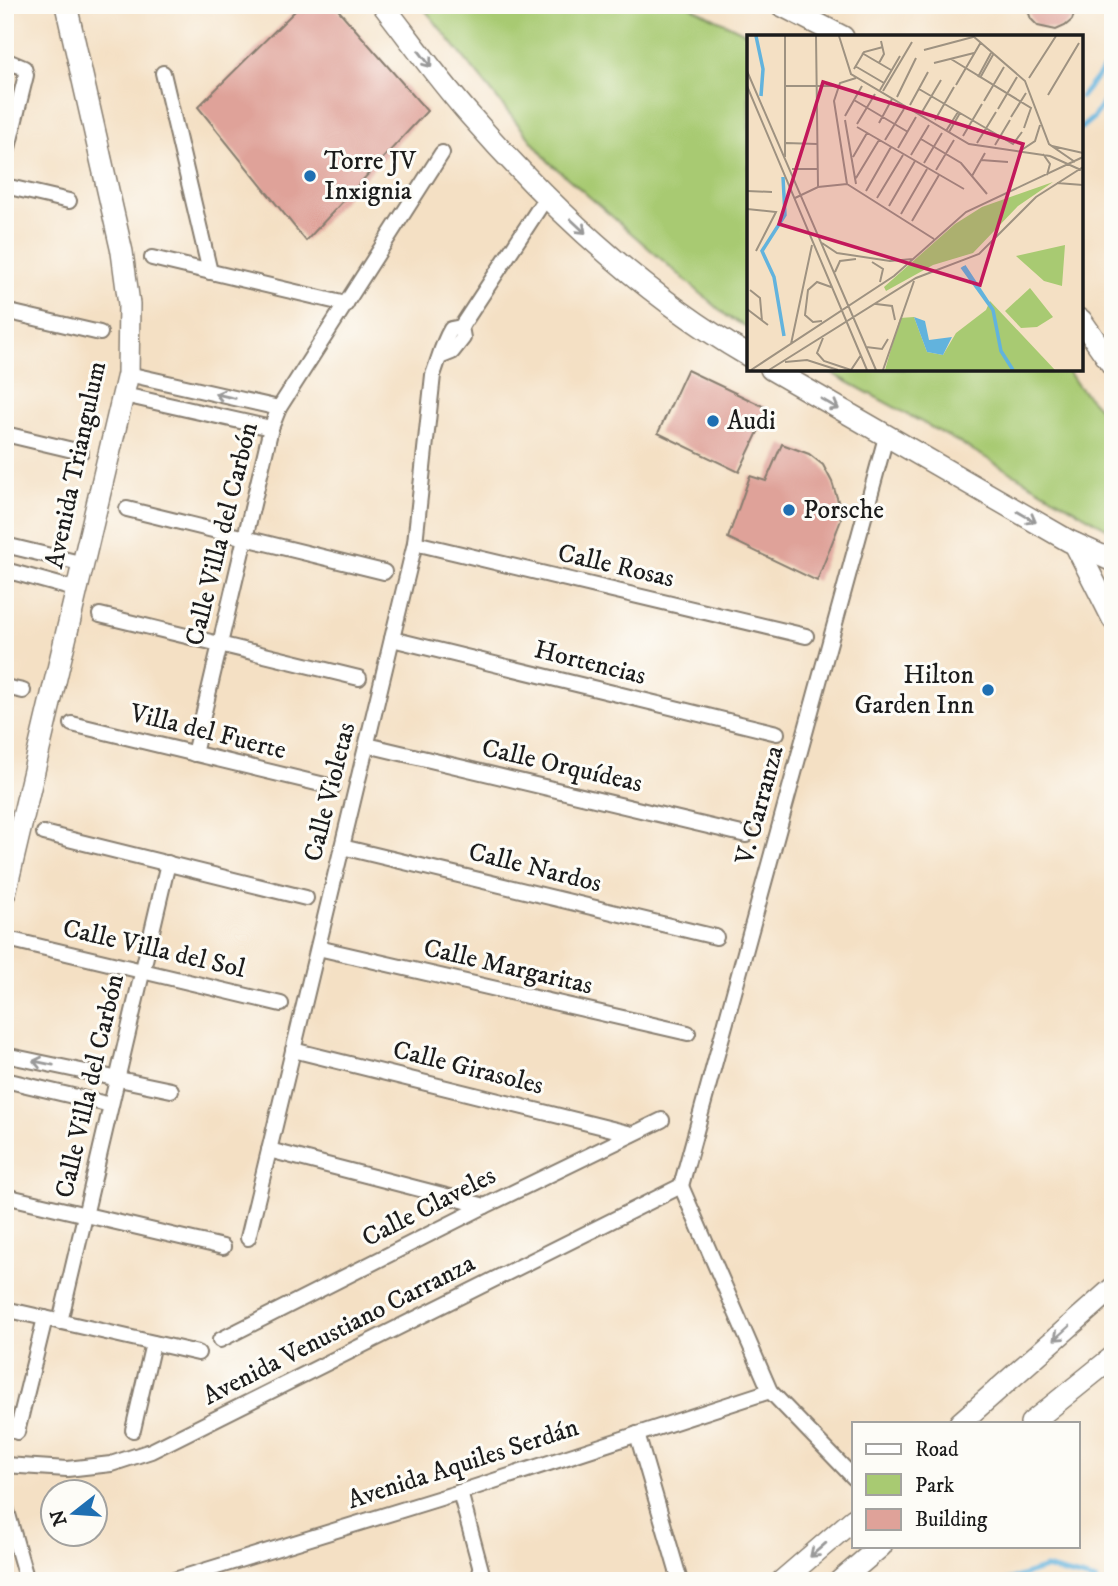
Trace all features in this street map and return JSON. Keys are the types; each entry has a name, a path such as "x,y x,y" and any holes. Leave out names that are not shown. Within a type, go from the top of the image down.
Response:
{"main road":[{"path":"383,5 467,111 547,196 596,243 652,289 713,335 747,355"},
{"path":"781,5 839,35"},
{"name":"Avenida Triangulum","path":"5,893 126,384 129,304 122,252 64,8"},
{"path":"1083,323 1113,366"},
{"path":"774,371 1075,544 1113,561"},
{"path":"1075,544 1113,619"},
{"path":"961,1422 1113,1288"},
{"path":"1032,1422 1113,1357"},
{"path":"782,1581 852,1521"},
{"path":"840,1581 879,1548"}],"street":[{"path":"5,60 24,68 26,75 5,160"},
{"path":"163,73 210,272"},
{"name":"Calle Villa del Carbón","path":"194,754 271,428 279,408 442,153"},
{"path":"5,186 69,201"},
{"name":"Calle Violetas","path":"248,1238 415,543 429,398 433,375 442,356 442,342 451,329 461,327 547,196"},
{"path":"152,258 346,304"},
{"path":"5,311 100,333"},
{"path":"126,384 279,408"},
{"path":"126,384 271,428"},
{"path":"5,434 81,452"},
{"name":"V. Carranza","path":"681,1186 886,437"},
{"path":"127,509 384,572"},
{"name":"Calle Rosas","path":"415,543 806,636"},
{"path":"5,545 84,564"},
{"path":"5,570 78,590"},
{"path":"100,615 359,678"},
{"name":"Hortencias","path":"392,639 777,733"},
{"path":"5,687 23,691"},
{"name":"Villa del Fuerte","path":"72,724 333,787"},
{"name":"Calle Orquídeas","path":"366,746 747,835"},
{"path":"44,833 306,898"},
{"name":"Calle Nardos","path":"342,846 716,937"},
{"name":"Calle Villa del Carbón","path":"17,1432 85,1214 168,863"},
{"name":"Calle Villa del Sol","path":"16,941 281,1004"},
{"name":"Calle Margaritas","path":"318,948 688,1033"},
{"name":"Calle Girasoles","path":"293,1050 632,1134"},
{"path":"5,1055 171,1090"},
{"path":"5,1080 111,1105"},
{"name":"Calle Claveles","path":"220,1340 662,1120"},
{"path":"269,1150 485,1206"},
{"path":"681,1186 770,1391 852,1476"},
{"name":"Avenida Venustiano Carranza","path":"5,1465 68,1469 111,1464 151,1451 681,1186"},
{"path":"5,1195 223,1247"},
{"path":"5,1309 198,1353"},
{"path":"133,1430 153,1343"},
{"name":"Avenida Aquiles Serdán","path":"171,1581 460,1492 770,1391"},
{"path":"637,1434 680,1581"},
{"path":"460,1492 484,1581"},
{"path":"5,1504 27,1581"}],"green space":[{"path":"421,5 687,5 750,35 747,35 747,327 728,317 548,161"},
{"path":"828,371 1068,371 1078,386 1113,423 1113,532 962,444"}],"building":[{"name":"Torre JV Inxignia","path":"301,5 334,5 427,111 306,241 198,107"},
{"path":"1026,5 1077,5 1072,20 1056,30 1038,26 1031,19"},
{"name":"Audi","path":"687,370 769,409 739,472 658,433"},
{"name":"Porsche","path":"782,444 809,454 823,465 838,501 841,520 817,581 728,538 750,476 766,481"}],"waterway":[{"path":"1083,94 1113,57"},
{"path":"1083,126 1093,118 1113,88"},
{"path":"1006,1581 1045,1568 1096,1581"}],"place":[{"name":"Torre JV Inxignia","path":"310,176"},
{"name":"Audi","path":"713,421"},
{"name":"Porsche","path":"789,510"},
{"name":"Hilton Garden Inn","path":"988,690"}]}
